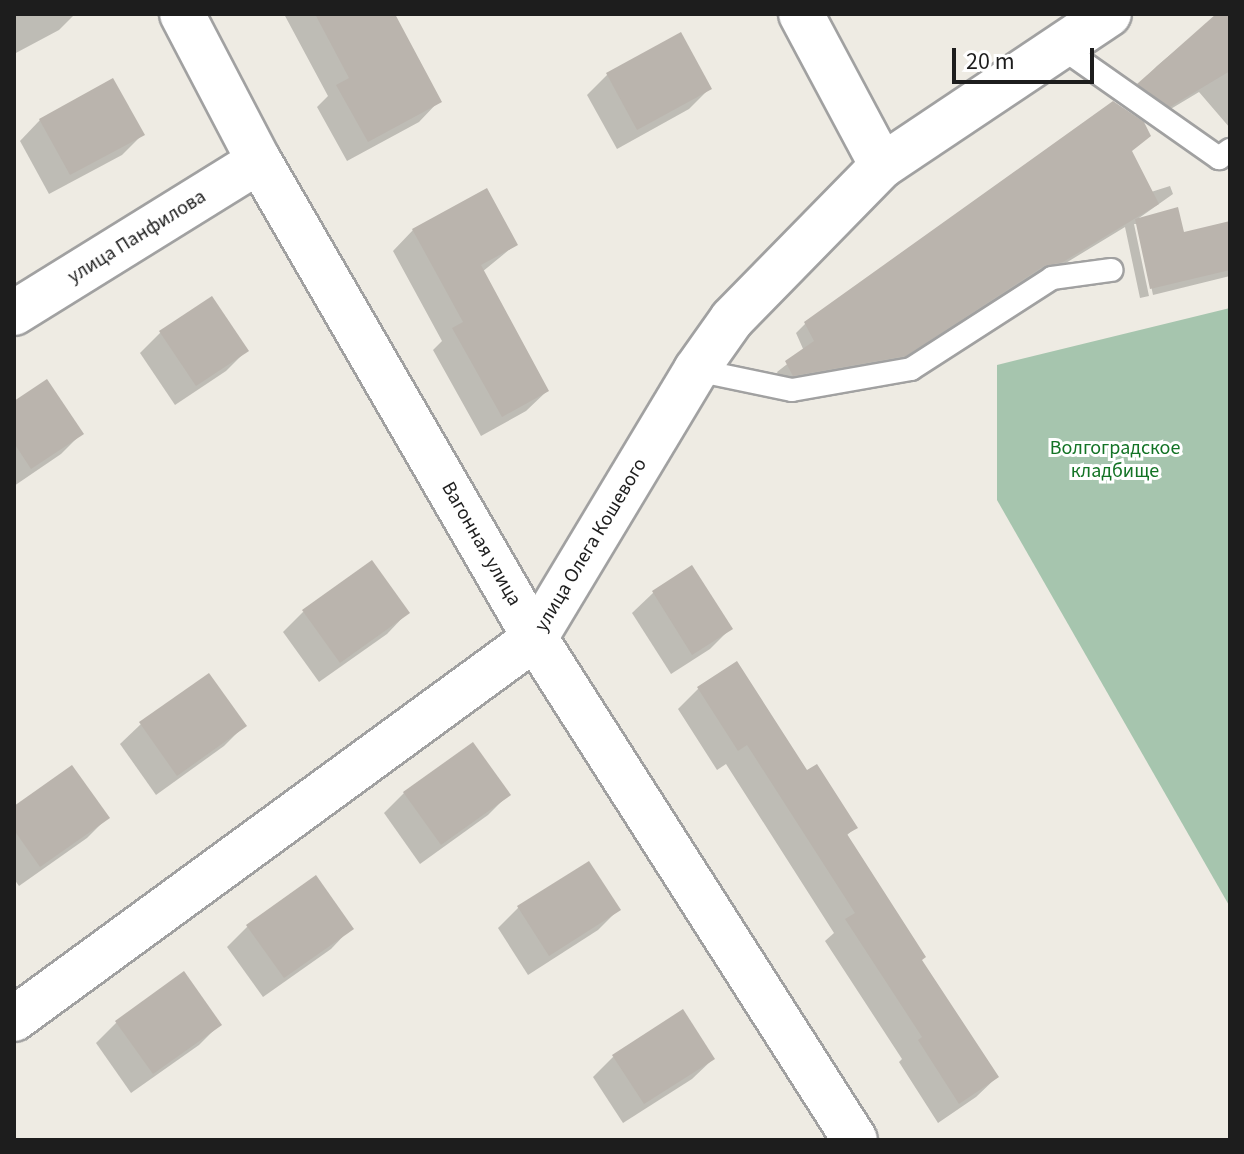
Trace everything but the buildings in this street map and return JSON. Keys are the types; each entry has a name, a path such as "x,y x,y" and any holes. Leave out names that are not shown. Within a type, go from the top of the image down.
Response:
{"street":[{"name":"Вагонная улица","path":"182,14 259,161 535,638 855,1140"},
{"path":"801,14 882,166"},
{"name":"улица Олега Кошевого","path":"14,1019 535,638 696,370 732,319 882,166 1058,45 1109,14"},
{"name":"улица Панфилова","path":"14,313 259,161"}],"lane":[{"path":"1058,45 1219,158 1230,150"},
{"path":"696,370 792,390 911,369 1052,278 1111,270"}],"green space":[{"name":"Волгоградское кладбище","path":"1230,308 1230,907 997,500 997,365"}]}
